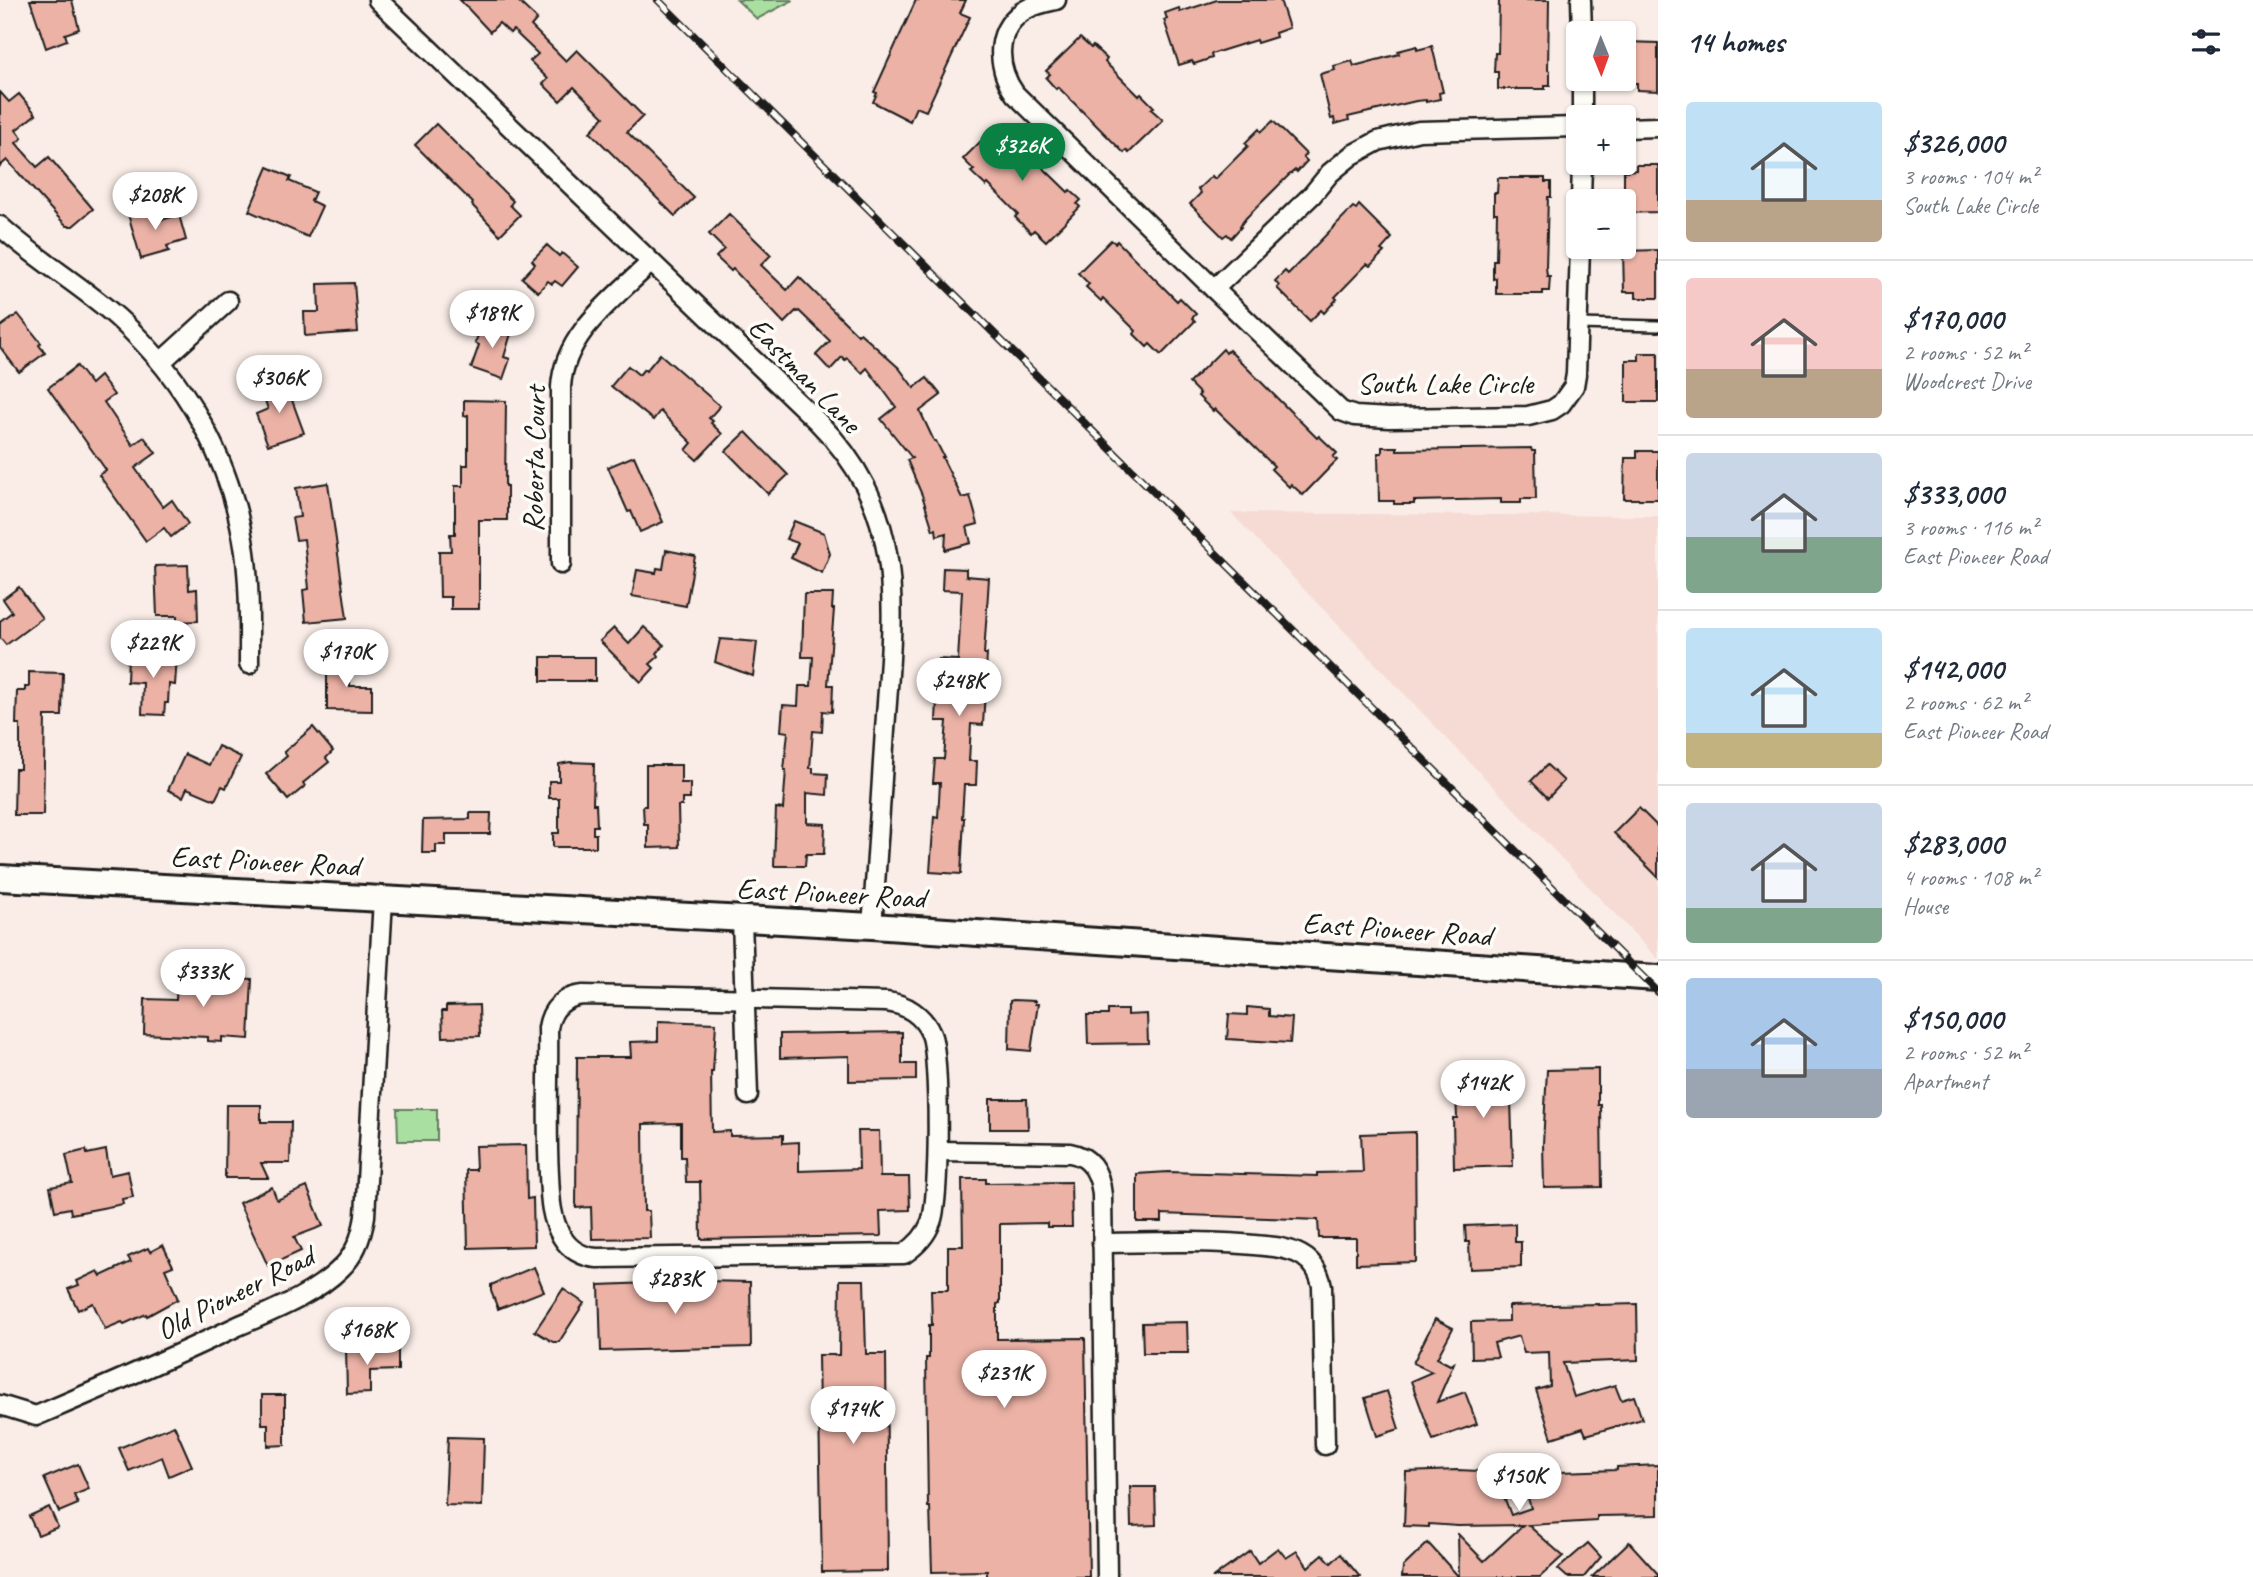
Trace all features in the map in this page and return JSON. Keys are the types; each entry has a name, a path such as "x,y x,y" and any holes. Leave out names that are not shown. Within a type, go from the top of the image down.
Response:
{"main road":[{"name":"East Pioneer Road","path":"0,878 872,926 1658,978"}],"street":[{"name":"Eastman Lane","path":"378,0 831,436 859,477 879,522 889,561 893,605 872,926"},
{"name":"South Lake Circle","path":"1056,0 1029,8 1017,16 1008,27 1000,55 1002,69 1015,94 1341,411 1370,417 1528,416 1552,410 1561,404 1574,386 1580,259"},
{"path":"1581,0 1582,21"},
{"path":"1214,289 1312,195 1330,173 1352,155 1378,141 1419,131 1566,127"},
{"path":"1636,128 1658,127"},
{"path":"0,226 108,309 162,361 210,438 234,500 247,567 249,664"},
{"path":"0,250 15,239"},
{"name":"Roberta Court","path":"561,564 561,387 564,365 579,334 650,262"},
{"path":"162,361 228,301"},
{"name":"Old Pioneer Road","path":"0,1405 36,1416 88,1394 177,1355 307,1292 336,1273 352,1255 362,1233 365,1216 383,899"},
{"path":"742,920 748,1095"},
{"path":"577,995 886,1002 902,1006 917,1015 929,1028 935,1044 938,1151 933,1218 922,1238 904,1254 586,1256 571,1247 558,1228 551,1201 547,1145 548,1028 554,1011 566,999 577,995"},
{"path":"938,1151 1070,1153 1081,1156 1094,1168 1100,1184 1102,1243 1107,1577"},
{"path":"1102,1243 1196,1241 1254,1244 1289,1250 1309,1260 1319,1275 1322,1286 1325,1445"}],"lane":[{"path":"1578,324 1658,326"}],"shaded area":[{"path":"1231,513 1658,516 1658,959"}],"green space":[{"path":"737,0 793,0 757,19"},
{"path":"397,1109 437,1109 437,1141 398,1141"}],"building":[{"path":"30,0 72,0 79,29 65,34 67,40 46,48"},
{"path":"460,0 517,0 537,19 531,26 566,61 577,50 643,116 627,132 694,198 675,216 590,132 604,117 574,87 560,101 543,84 548,79 530,61 538,54 513,30 510,33 499,23 490,32"},
{"path":"916,0 966,0 960,13 970,17 926,111 916,107 910,121 873,102 877,93 874,92"},
{"path":"1217,0 1280,0 1289,28 1275,33 1276,37 1257,43 1256,40 1211,54 1212,58 1194,64 1192,61 1179,65 1164,20 1167,19 1165,13 1179,8 1180,12"},
{"path":"1499,0 1549,0 1550,85 1545,85 1545,89 1498,89 1498,72 1494,72 1495,53 1498,53"},
{"path":"1080,38 1107,59 1105,62 1154,107 1151,109 1163,120 1129,153 1126,150 1124,153 1046,78 1050,74 1046,71"},
{"path":"1636,42 1658,43 1658,91 1637,90"},
{"path":"1417,46 1417,50 1432,46 1443,92 1439,93 1440,99 1416,101 1348,117 1349,120 1335,124 1334,118 1331,119 1320,74 1335,70 1334,66 1352,61 1354,66 1399,54 1398,51"},
{"path":"0,92 9,102 19,94 36,114 16,130 22,138 16,143 37,167 49,157 93,209 73,226 67,226 57,216 7,160 0,166"},
{"path":"1273,121 1306,154 1303,157 1307,161 1246,218 1231,238 1227,234 1223,237 1190,204 1201,193 1198,189 1212,176 1215,179 1248,146 1245,143 1259,129 1261,132"},
{"path":"436,124 513,201 510,205 520,215 500,235 473,203 415,145"},
{"path":"1003,124 1068,192 1070,190 1081,200 1077,204 1080,207 1046,241 1034,230 1031,233 1015,217 1018,214 988,184 986,186 971,172 974,170 963,159 997,125 999,128"},
{"path":"1636,165 1658,165 1658,212 1636,213 1636,189 1624,189 1624,175 1636,175"},
{"path":"268,167 291,177 289,181 315,192 311,201 322,206 308,237 249,211"},
{"path":"1498,178 1545,178 1545,182 1551,182 1551,197 1548,197 1546,267 1547,276 1550,276 1549,291 1543,291 1543,294 1496,294 1496,278 1493,279 1497,213 1494,213 1494,193 1497,193"},
{"path":"1359,205 1392,238 1381,250 1384,252 1370,266 1367,264 1335,297 1337,299 1324,313 1321,310 1310,321 1277,288 1279,286 1275,281 1285,271 1288,274 1353,207 1356,209"},
{"path":"153,207 157,221 179,215 186,240 167,246 169,251 141,259 128,214"},
{"path":"729,214 771,255 761,265 787,290 799,277 858,335 860,333 899,368 914,388 927,378 941,395 920,411 962,498 970,496 978,524 967,527 971,543 945,550 946,533 937,536 936,529 933,530 907,460 912,458 881,419 896,407 867,368 862,373 847,358 845,360 842,357 830,370 816,355 830,341 799,311 784,323 733,269 731,271 716,257 724,249 709,234"},
{"path":"1111,240 1115,243 1117,241 1177,301 1180,298 1196,314 1192,318 1195,321 1161,355 1150,344 1147,347 1134,334 1136,331 1103,298 1101,301 1086,287 1089,284 1078,273"},
{"path":"547,245 559,256 562,253 578,267 562,286 555,281 552,284 548,281 538,292 522,278 535,264 532,260"},
{"path":"1658,250 1658,298 1636,298 1636,292 1624,292 1623,259 1636,259 1636,251"},
{"path":"354,283 358,332 305,336 304,312 319,312 318,284"},
{"path":"18,314 41,343 39,345 45,353 19,372 0,347 0,327"},
{"path":"484,320 512,330 504,357 510,359 503,379 471,368 479,345 475,343"},
{"path":"1223,349 1226,353 1229,350 1317,438 1319,436 1337,453 1333,457 1337,460 1303,495 1291,484 1289,487 1271,469 1274,466 1215,409 1213,411 1189,383"},
{"path":"1639,353 1658,353 1658,402 1626,402 1626,360 1639,360"},
{"path":"660,354 720,406 709,418 722,434 697,460 686,450 692,443 660,411 653,420 611,386 628,366 639,375 644,369 646,371"},
{"path":"77,366 91,384 100,376 114,395 104,402 133,445 144,437 156,453 135,468 163,507 172,500 188,524 171,537 164,528 146,541 99,475 106,470 48,388"},
{"path":"285,381 304,433 268,445 256,414 268,409 261,390"},
{"path":"464,400 506,401 507,520 479,520 479,609 451,609 451,597 440,597 439,551 451,551 450,534 455,534 455,486 463,486 463,465 468,465 468,415 464,416"},
{"path":"746,432 788,475 768,494 726,451"},
{"path":"1382,447 1397,447 1397,450 1531,448 1535,451 1536,499 1521,499 1521,503 1501,503 1501,499 1414,501 1414,504 1379,501 1378,453 1382,453"},
{"path":"1637,451 1658,451 1658,499 1624,499 1625,458 1637,458"},
{"path":"634,456 663,522 640,532 608,467"},
{"path":"328,483 347,618 306,622 303,590 309,589 304,539 296,540 292,518 300,517 296,488"},
{"path":"794,521 824,533 830,554 822,573 791,558 798,543 786,539"},
{"path":"666,550 695,556 686,606 632,596 637,570 656,573 657,568 663,569"},
{"path":"188,565 189,590 197,589 198,621 177,622 177,616 157,616 155,566"},
{"path":"943,568 966,569 966,576 989,578 983,725 971,724 969,761 977,761 976,785 964,785 961,874 930,872 934,816 938,817 940,783 933,783 935,759 944,759 947,721 936,721 939,659 958,660 962,591 942,590"},
{"path":"19,587 42,618 6,645 0,638 0,621 12,612 3,599"},
{"path":"804,594 833,594 828,685 833,685 832,712 823,711 822,732 813,731 810,768 813,768 813,773 828,774 827,795 807,793 807,823 825,824 824,854 806,854 805,866 774,866 776,808 783,809 786,770 788,732 781,731 783,705 798,706 799,686 811,686 813,657 802,657"},
{"path":"644,627 664,645 657,653 659,656 650,664 654,668 641,682 600,641 614,628 629,644"},
{"path":"720,639 757,642 753,676 715,662"},
{"path":"128,654 177,656 175,685 169,684 164,715 142,714 143,683 127,682"},
{"path":"541,657 595,657 595,681 541,681"},
{"path":"327,660 350,660 350,686 372,686 372,711 327,710"},
{"path":"29,672 63,673 62,716 45,716 43,815 14,815 15,769 20,769 20,724 16,724 17,691 25,691 25,687 29,687"},
{"path":"313,727 333,751 326,758 329,762 303,783 305,786 288,800 266,774 287,756 284,752"},
{"path":"218,746 241,757 226,788 222,786 215,800 187,788 183,797 168,790 185,754 209,765"},
{"path":"594,763 593,804 596,804 597,826 593,826 593,834 596,834 596,847 553,847 553,833 559,833 559,798 549,798 549,781 559,781 559,764"},
{"path":"646,765 681,765 681,783 690,783 690,799 682,799 682,806 678,806 679,847 648,848 648,824 644,824 643,806 646,806"},
{"path":"1547,765 1564,781 1548,798 1531,781"},
{"path":"1639,808 1658,827 1658,877 1614,833"},
{"path":"470,813 491,813 490,834 446,834 446,845 436,845 436,853 422,853 423,820 470,819"},
{"path":"186,975 252,979 249,1039 222,1037 222,1042 208,1041 208,1037 144,1034 145,999 176,1000 177,980 185,980"},
{"path":"1010,1001 1035,1001 1035,1004 1038,1004 1031,1051 1009,1049"},
{"path":"479,1005 480,1036 443,1037 442,1011 446,1011 446,1006"},
{"path":"1247,1007 1269,1009 1269,1016 1292,1018 1290,1043 1227,1039 1229,1014 1247,1015"},
{"path":"1108,1010 1127,1010 1127,1015 1147,1014 1148,1043 1088,1044 1087,1015 1108,1015"},
{"path":"658,1021 716,1023 711,1072 712,1132 730,1131 730,1136 783,1135 783,1143 799,1142 799,1171 859,1169 858,1131 879,1131 880,1177 909,1177 910,1210 880,1211 881,1236 701,1239 700,1182 686,1182 685,1157 681,1157 681,1123 643,1124 644,1211 649,1211 650,1238 592,1239 591,1207 576,1208 577,1057 631,1057 630,1042 658,1041"},
{"path":"902,1032 902,1064 916,1064 916,1080 849,1081 849,1056 780,1058 780,1034"},
{"path":"1598,1069 1602,1187 1544,1188 1543,1144 1547,1070"},
{"path":"1513,1072 1513,1166 1454,1168 1453,1118 1457,1118 1455,1073"},
{"path":"990,1099 1027,1099 1028,1129 990,1129"},
{"path":"226,1105 261,1105 261,1122 291,1122 290,1163 261,1163 268,1178 225,1178"},
{"path":"1415,1132 1416,1262 1356,1264 1356,1238 1319,1238 1318,1220 1162,1214 1162,1222 1137,1222 1137,1174 1168,1172 1317,1176 1317,1173 1363,1172 1361,1134"},
{"path":"526,1145 527,1199 533,1198 534,1246 468,1248 466,1170 476,1170 475,1146"},
{"path":"86,1150 87,1154 106,1150 110,1175 128,1171 133,1197 122,1199 123,1204 71,1214 70,1208 55,1211 50,1187 72,1183 66,1155"},
{"path":"962,1179 986,1179 986,1183 1071,1182 1072,1227 1047,1227 1047,1223 1000,1224 997,1339 1085,1338 1089,1577 987,1577 987,1571 932,1572 928,1507 926,1358 929,1358 929,1325 932,1325 931,1290 948,1290 948,1246 963,1246"},
{"path":"272,1187 277,1200 307,1187 323,1226 294,1237 301,1251 268,1266 239,1203"},
{"path":"1515,1224 1515,1242 1521,1242 1521,1267 1470,1269 1469,1242 1466,1242 1465,1226"},
{"path":"163,1245 173,1266 165,1269 178,1299 147,1316 146,1314 105,1329 93,1303 78,1310 68,1289 79,1285 77,1281 98,1271 101,1276 131,1262 128,1257 148,1248 150,1252"},
{"path":"534,1267 544,1291 498,1309 491,1285"},
{"path":"840,1280 864,1280 866,1354 886,1354 888,1571 822,1572 818,1355 839,1355"},
{"path":"750,1282 751,1347 601,1351 599,1285"},
{"path":"563,1289 584,1303 559,1342 553,1342 535,1331"},
{"path":"1637,1304 1638,1360 1563,1363 1574,1397 1615,1385 1621,1400 1634,1396 1642,1419 1586,1435 1583,1428 1552,1438 1536,1390 1550,1386 1549,1352 1524,1353 1519,1336 1494,1343 1498,1357 1472,1358 1471,1322 1509,1321 1509,1306"},
{"path":"1435,1319 1453,1328 1437,1358 1450,1365 1454,1363 1437,1402 1465,1392 1477,1424 1433,1440 1411,1381 1432,1372 1413,1363"},
{"path":"1187,1322 1188,1353 1143,1353 1142,1323"},
{"path":"346,1348 369,1348 369,1352 398,1351 398,1370 370,1371 370,1393 347,1394"},
{"path":"1387,1391 1399,1429 1377,1436 1365,1398"},
{"path":"262,1395 285,1395 285,1445 268,1446 268,1424 262,1424"},
{"path":"174,1425 192,1466 169,1476 162,1457 129,1471 119,1448"},
{"path":"448,1437 484,1438 482,1506 445,1505"},
{"path":"78,1464 89,1489 74,1495 78,1504 59,1512 44,1478"},
{"path":"1658,1465 1658,1515 1597,1516 1597,1521 1528,1525 1563,1556 1540,1577 1459,1577 1458,1534 1484,1561 1523,1525 1404,1526 1406,1472 1479,1471 1493,1468 1511,1515 1531,1508 1519,1468 1560,1467 1560,1472"},
{"path":"1130,1487 1155,1487 1156,1525 1131,1526"},
{"path":"49,1507 58,1527 38,1535 29,1516"},
{"path":"1629,1542 1658,1577 1592,1577"},
{"path":"1428,1543 1459,1577 1402,1577 1403,1567"},
{"path":"1588,1543 1601,1557 1584,1577 1567,1577 1558,1569"},
{"path":"1278,1548 1286,1558 1297,1551 1308,1567 1323,1554 1331,1563 1341,1554 1360,1577 1214,1577 1250,1551 1258,1563"}],"railway":[{"path":"658,0 1658,992"}]}
